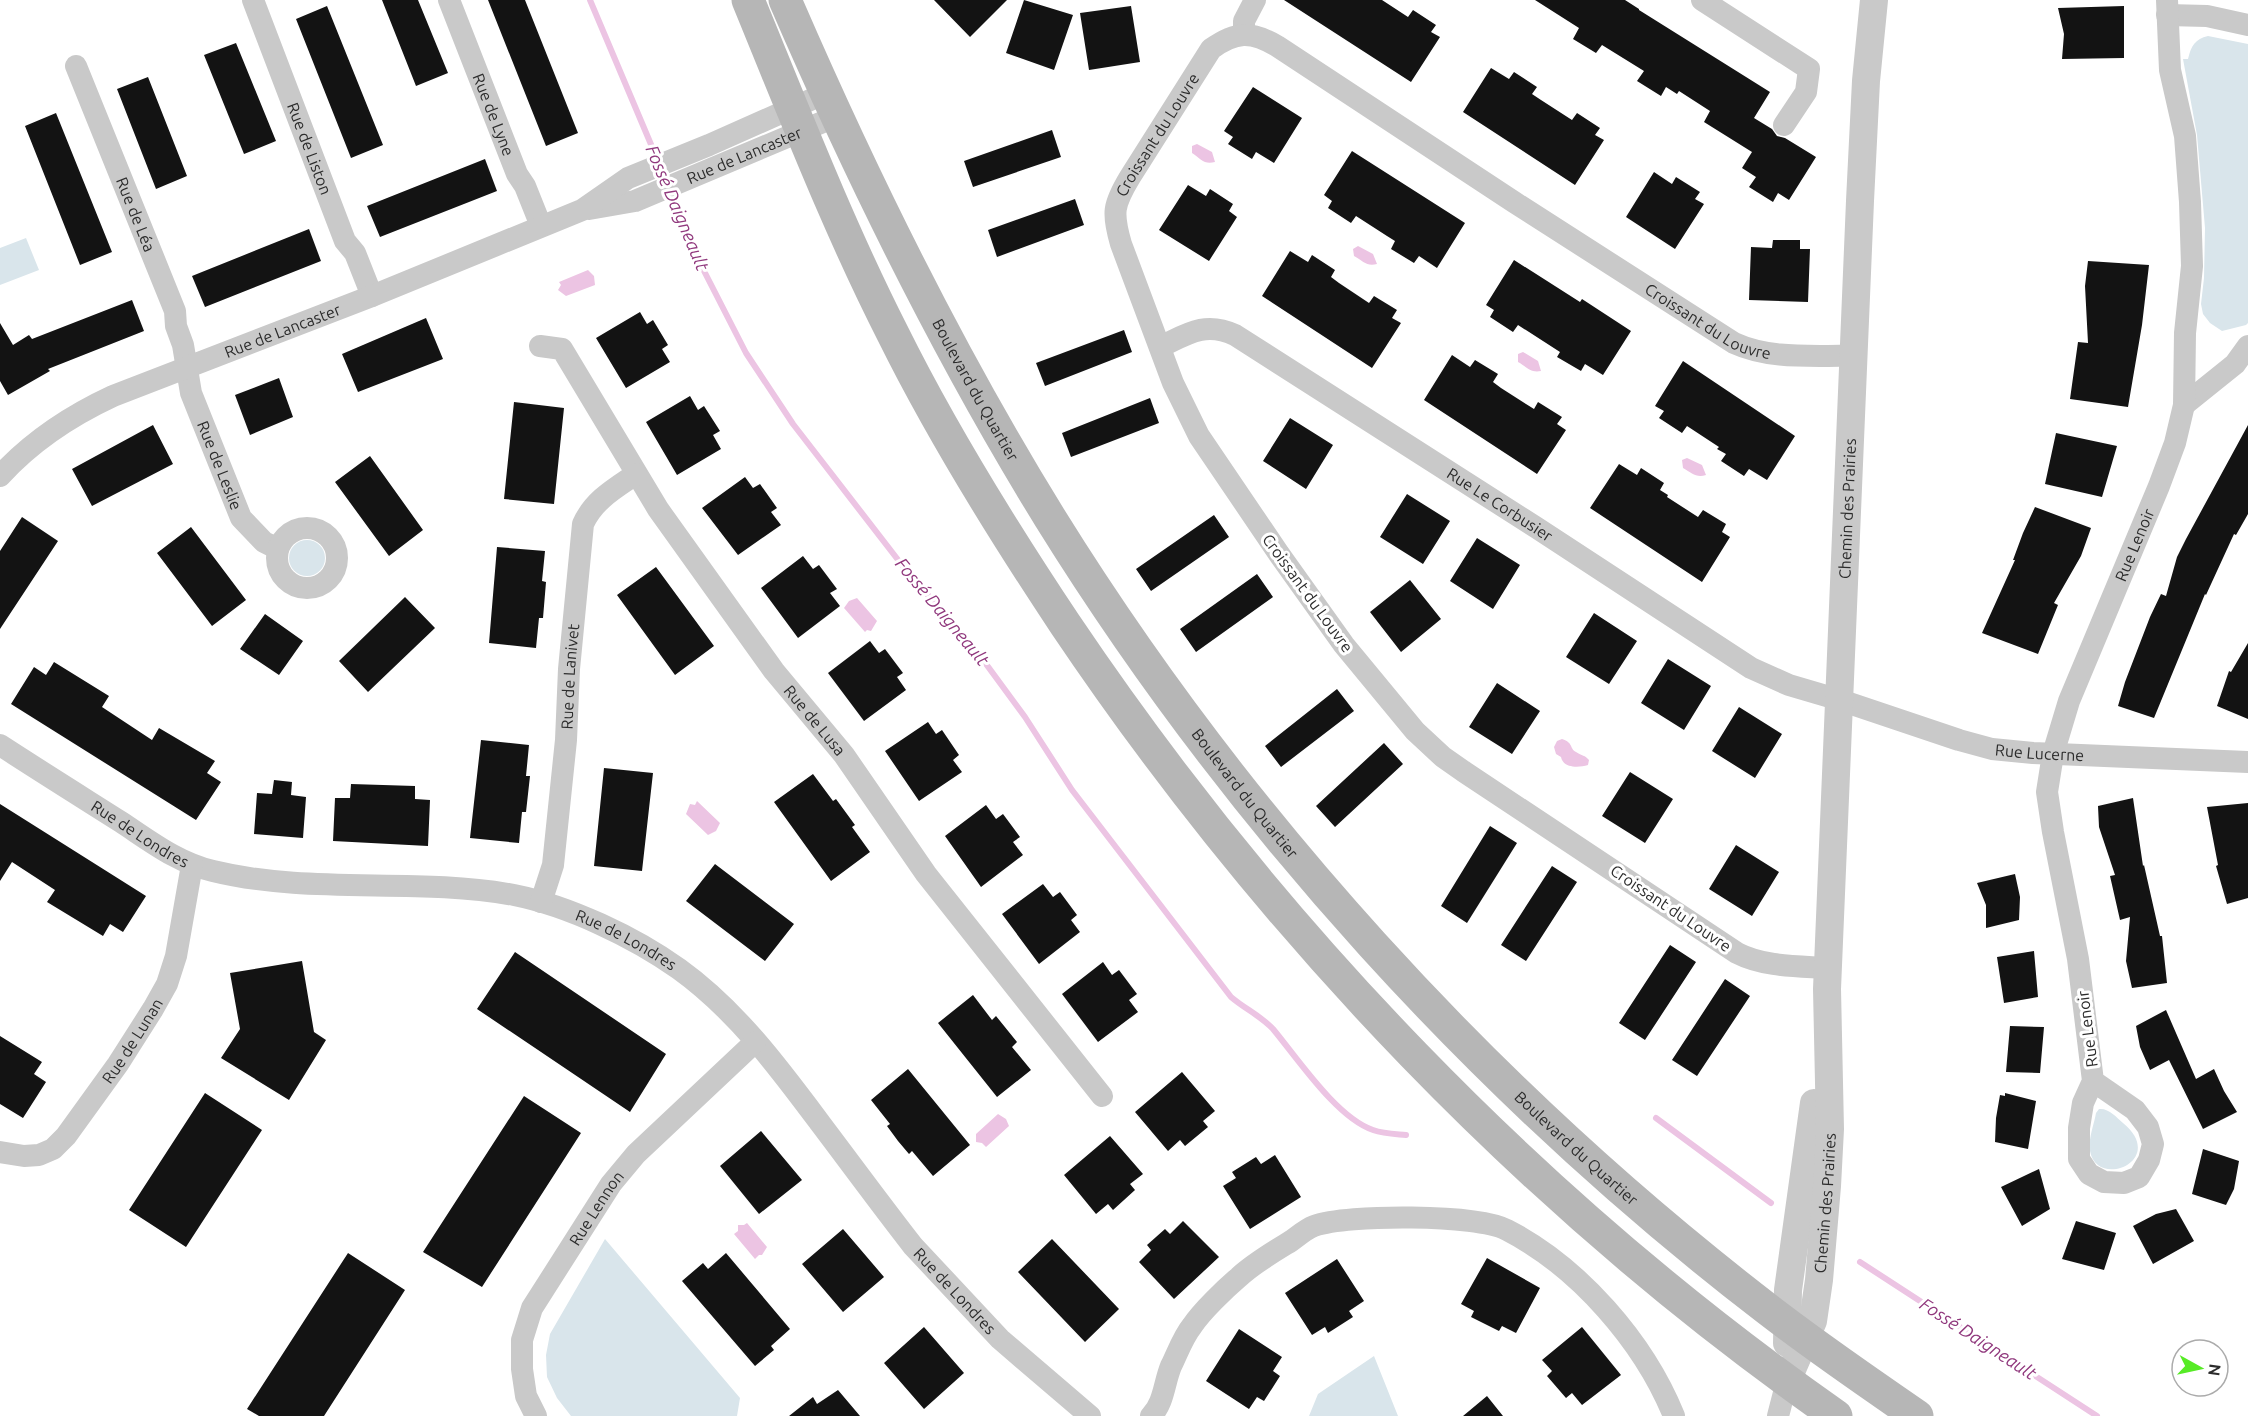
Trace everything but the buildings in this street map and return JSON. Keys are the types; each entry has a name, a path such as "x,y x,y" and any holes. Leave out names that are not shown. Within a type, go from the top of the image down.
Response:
{"main road":[{"path":"748,0 867,281 906,361 961,458 1055,609 1114,696 1184,791 1326,960 1414,1055 1469,1110 1561,1196 1666,1286 1787,1381 1836,1416"},
{"name":"Boulevard du Quartier","path":"785,0 831,104 924,296 976,392 1022,471 1129,637 1235,780 1344,911 1432,1007 1489,1065 1612,1180 1737,1285 1796,1331 1917,1416"}],"street":[{"name":"Rue de Liston","path":"253,0 340,230 345,241 355,253 372,296"},
{"name":"Rue de Lyne","path":"448,0 517,174 525,186 541,226"},
{"path":"1244,34 1244,21 1255,0"},
{"path":"1702,0 1809,69 1806,92 1784,125"},
{"name":"Chemin des Prairies","path":"1778,1416 1796,1331 1788,1290 1826,1017 1866,81 1874,0"},
{"path":"2167,8 2248,25"},
{"name":"Rue Lenoir","path":"2093,1081 2078,959 2047,792 2053,754 2069,701 2163,475 2175,443 2184,405 2185,333 2192,266 2190,202 2185,135 2170,70 2167,8"},
{"name":"Croissant du Louvre","path":"1828,968 1774,964 1737,953 1463,771 1430,746 1397,710 1332,628 1224,474 1188,417 1116,226 1114,216 1116,203 1165,120 1211,50 1223,41 1244,34 1261,37 1734,343 1751,350 1771,353 1854,356"},
{"name":"Rue de Léa","path":"76,66 175,311 176,326 187,366"},
{"name":"Rue de Lancaster","path":"613,197 635,201 718,167 798,119 831,104"},
{"name":"Rue de Lancaster","path":"0,476 51,430 81,411 113,396 372,296 613,197 628,178 709,145 798,119"},
{"name":"Rue Le Corbusier","path":"1160,347 1206,328 1222,330 1235,335 1751,668 1778,682 1840,700"},
{"name":"Rue de Lusa","path":"540,346 562,349 658,509 774,671 844,755 926,874 1102,1096"},
{"path":"2184,405 2235,364 2248,346"},
{"name":"Rue de Leslie","path":"187,366 191,393 241,518 250,530 264,542 278,549"},
{"name":"Rue de Lanivet","path":"541,902 553,865 566,740 569,669 583,524 589,510 636,474"},
{"name":"Rue Lucerne","path":"1840,700 1973,744 2010,751 2248,762"},
{"name":"Rue de Londres","path":"0,745 192,865 269,881 451,888 514,895 541,902 613,931 646,948 679,969 732,1016 781,1071 895,1223 936,1272 1016,1354 1090,1416"},
{"name":"Rue de Lunan","path":"0,1152 24,1156 39,1155 53,1149 66,1136 118,1064 167,984 176,956 192,865"},
{"name":"Rue Lennon","path":"536,1416 526,1396 522,1370 522,1340 532,1308 611,1184 636,1154 755,1042"},
{"path":"1151,1416 1157,1410 1171,1368 1192,1326 1239,1277 1259,1261 1314,1226 1352,1220 1440,1218 1491,1224 1507,1230 1560,1265 1599,1301 1623,1329 1642,1356 1674,1416"}],"shaded area":[{"path":"2208,36 2248,44 2248,323 2222,331 2210,323 2203,314 2201,304 2205,228 2197,135 2183,59 2188,59 2197,41"},
{"path":"1197,144 1212,152 1215,162 1205,162 1192,153 1192,146"},
{"path":"26,238 39,270 0,285 0,248"},
{"path":"1358,246 1373,254 1377,264 1368,264 1354,256 1353,249"},
{"path":"588,270 594,276 595,285 566,296 558,290 561,285 559,282"},
{"path":"1523,352 1538,361 1541,371 1531,370 1518,362 1518,354"},
{"path":"1687,458 1702,465 1706,475 1697,475 1683,468 1682,460"},
{"path":"307,540 320,545 325,558 320,571 307,576 294,571 289,558 294,545"},
{"path":"857,598 877,621 871,631 865,632 844,608 849,601"},
{"path":"1562,739 1568,742 1574,750 1588,758 1588,765 1576,767 1562,761 1554,747 1557,741"},
{"path":"697,801 720,823 716,831 708,835 686,814 690,804 695,805"},
{"path":"2099,1109 2112,1113 2135,1136 2138,1148 2134,1158 2126,1165 2115,1169 2104,1168 2095,1163 2090,1151 2090,1142 2096,1113"},
{"path":"998,1114 1006,1119 1009,1126 986,1147 976,1142 976,1134"},
{"path":"747,1223 767,1247 762,1255 755,1259 734,1234 738,1231 738,1225"},
{"path":"605,1239 740,1398 737,1416 571,1416 557,1398 547,1377 546,1355 550,1334"},
{"path":"1374,1356 1398,1416 1309,1416 1318,1394"}],"waterway":[{"name":"Fossé Daigneault","path":"590,0 658,161"},
{"name":"Fossé Daigneault","path":"669,190 701,265 746,353 793,424 902,565 978,653 1025,717 1072,790 1231,997 1273,1029 1332,1101 1346,1113 1373,1130 1406,1135"},
{"name":"Fossé Daigneault","path":"1656,1118 1771,1203"},
{"name":"Fossé Daigneault","path":"1860,1262 2097,1416"}]}
